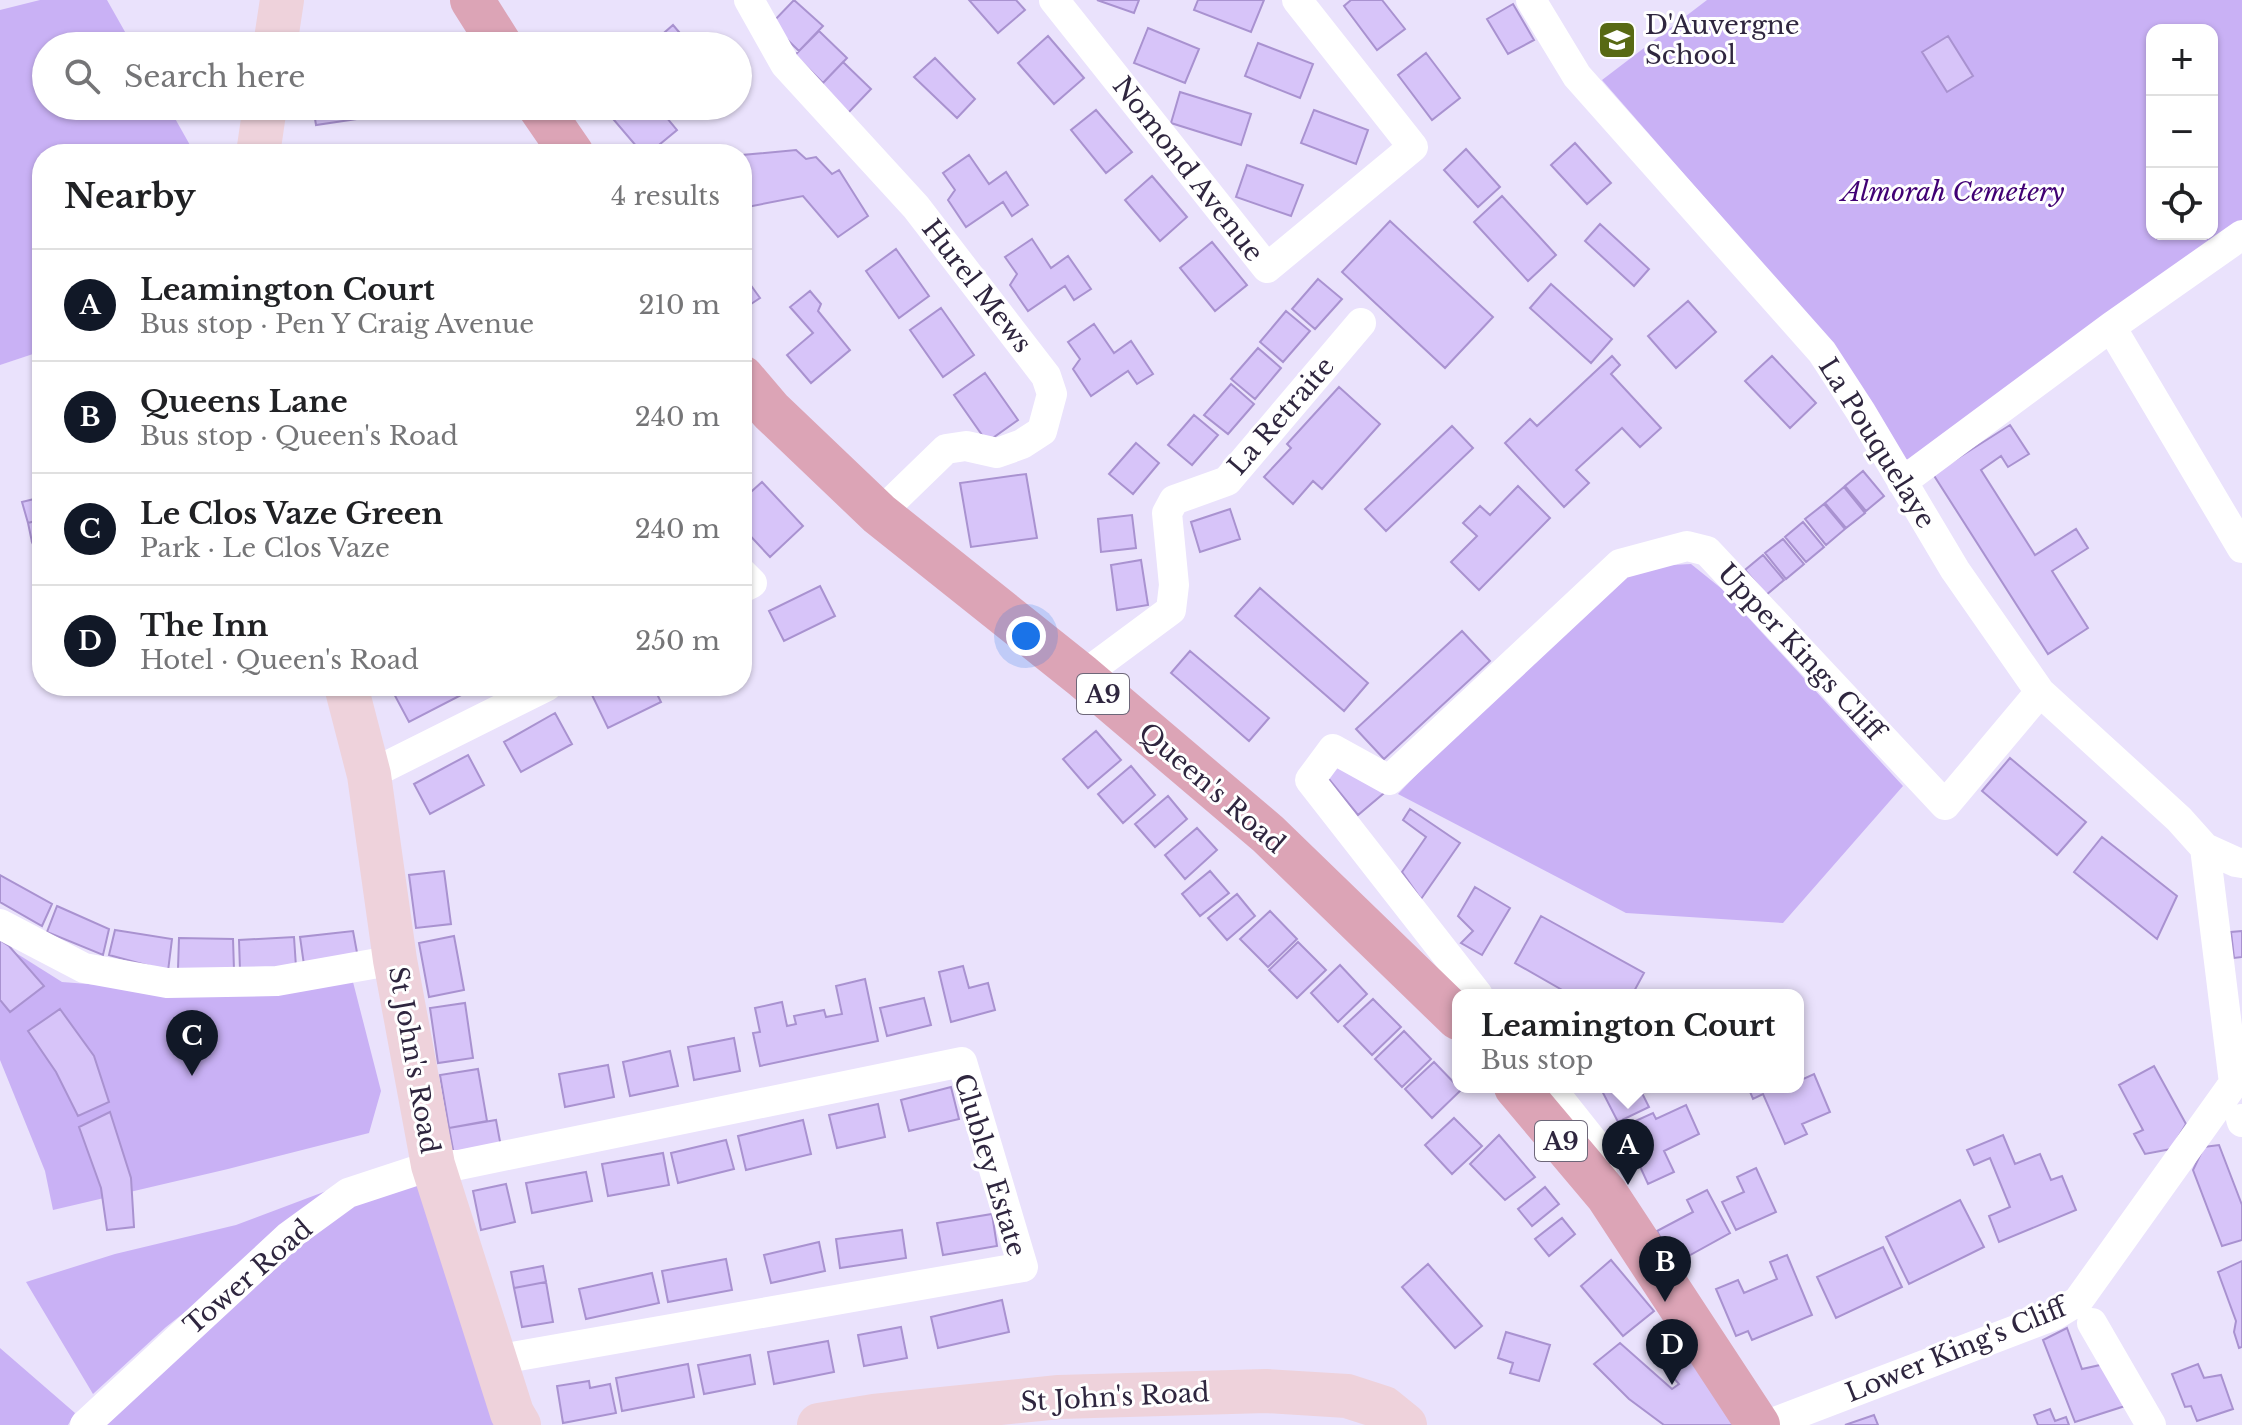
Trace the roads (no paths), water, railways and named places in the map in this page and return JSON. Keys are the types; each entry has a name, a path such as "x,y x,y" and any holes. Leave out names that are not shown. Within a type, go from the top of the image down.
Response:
{"main road":[{"path":"277,32 282,0"},
{"path":"472,0 492,32"},
{"path":"259,144 263,120"},
{"path":"549,120 565,144"},
{"name":"Queen's Road","path":"752,389 771,411 879,514 1082,676 1268,834 1452,1012"},
{"name":"St John's Road","path":"349,696 369,775 395,960 433,1165 512,1413 519,1425"},
{"name":"A9","path":"1521,1093 1607,1195 1758,1425"},
{"name":"St John's Road","path":"819,1425 874,1416 1059,1397 1266,1391 1347,1396 1384,1408 1405,1425"}],"street":[{"name":"Hurel Mews","path":"749,0 785,64 916,207 1046,376 1052,394 1042,431 1022,444 997,453 966,446 946,449 879,514"},
{"name":"Nomond Avenue","path":"1054,0 1267,268 1413,147 1297,0"},
{"name":"La Pouquelaye","path":"1531,0 1577,76 1822,352 1955,570 2040,692 2179,819 2205,848 2242,863"},
{"path":"1902,482 2111,327 2242,235"},
{"name":"La Retraite","path":"1082,676 1171,610 1174,585 1167,513 1174,500 1227,481 1361,323"},
{"path":"2111,327 2232,514 2242,548"},
{"name":"Upper Kings Cliff","path":"1473,989 1310,780 1333,749 1389,780 1620,564 1687,546 1707,551 1945,805 2040,692"},
{"path":"369,775 527,696"},
{"name":"Lower King's Cliff","path":"1767,1425 2055,1315 2078,1301 2238,1078 2205,848"},
{"path":"0,924 84,968 167,983 277,981 395,960"},
{"name":"Clubley Estate","path":"433,1165 459,1165 962,1062 1023,1267 495,1360"},
{"path":"1555,1093 1596,1145 1607,1195"},
{"name":"Tower Road","path":"85,1425 289,1236 348,1193 433,1165"},
{"path":"2092,1323 2151,1425"}],"place":[{"name":"D'Auvergne School","path":"1617,40"},
{"name":"Le Clos Vaze Green","path":"192,1076"},
{"name":"Leamington Court","path":"1628,1185"},
{"name":"Queens Lane","path":"1665,1302"},
{"name":"The Inn","path":"1672,1385"}],"park label":[{"name":"Almorah Cemetery","path":"1953,192"}]}
